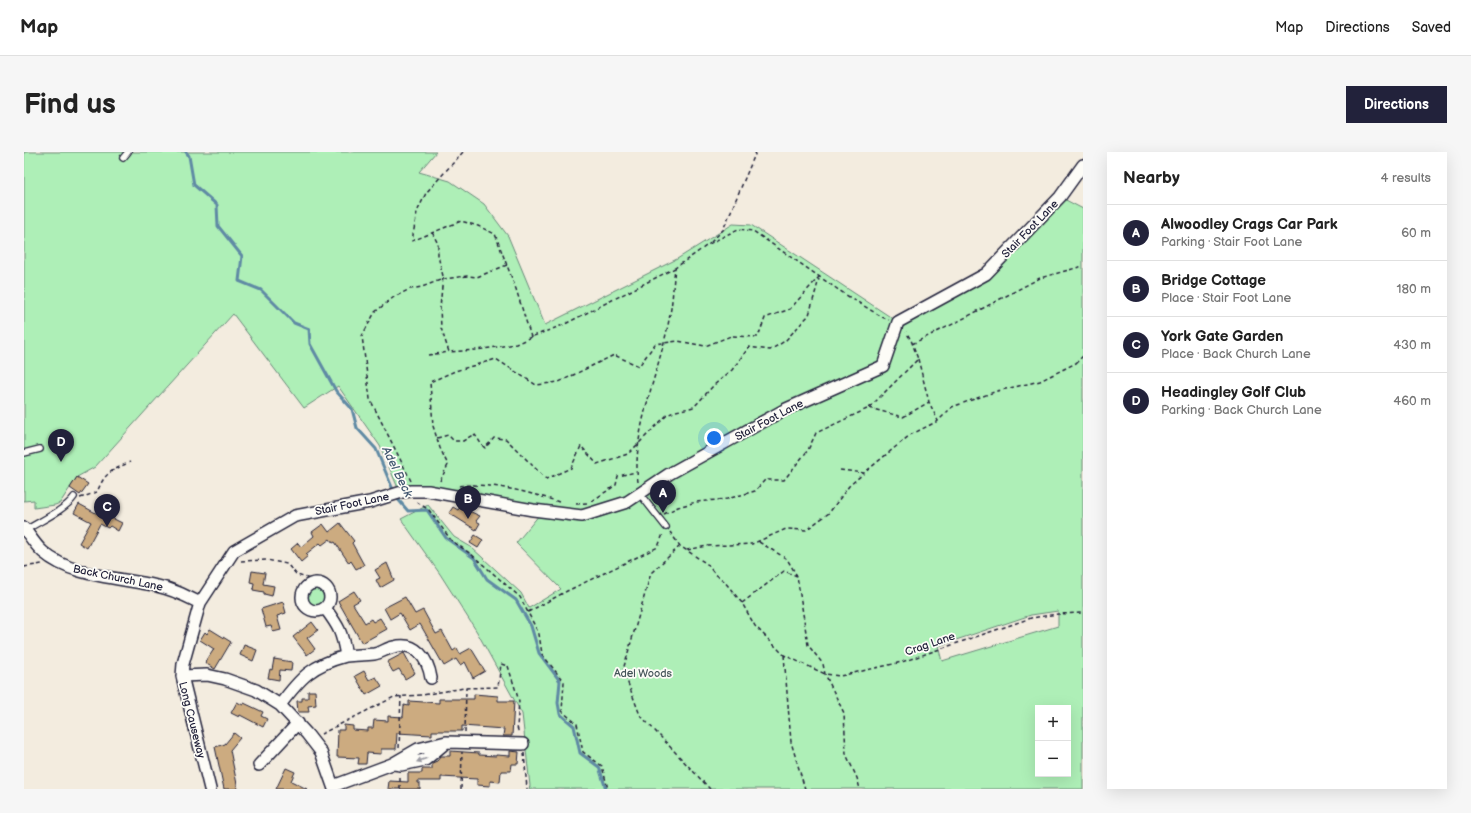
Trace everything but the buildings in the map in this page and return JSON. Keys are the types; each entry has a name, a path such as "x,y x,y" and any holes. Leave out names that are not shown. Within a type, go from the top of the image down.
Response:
{"street":[{"name":"Stair Foot Lane","path":"200,604 234,551 295,516 370,502 407,492 428,491 533,510 582,516 627,502 669,474 784,410 883,366 898,322 986,274 1060,197 1083,164"},
{"name":"Back Church Lane","path":"25,529 35,543 44,552 56,561 68,567 80,571 174,590 200,604"},
{"path":"313,584 322,585 328,592 329,600 321,610 312,610 305,605 302,596 306,588 313,584"},
{"name":"Long Causeway","path":"200,604 183,664 182,676 210,789"},
{"path":"324,608 338,626 343,637 346,656"},
{"path":"280,705 301,678 313,669 346,656 375,654 396,646 409,647 420,651 429,668 431,678"},
{"path":"182,676 207,675 225,679 256,690 280,705 298,723 321,752 333,787 397,763 418,749 446,742 523,744"},
{"path":"259,765 298,723"}],"lane":[{"path":"123,158 128,152"},
{"path":"24,453 40,449"},
{"path":"640,494 666,527"},
{"path":"25,529 65,506 72,501 74,497"}],"path":[{"path":"463,152 426,193 417,212 412,240 461,221 478,226 495,234 531,337"},
{"path":"709,244 723,230 756,152"},
{"path":"428,355 516,344 563,325 675,268 709,244 738,230 752,231 882,318 898,322 912,344 918,359 929,402 938,421"},
{"path":"432,232 438,244 438,256 442,279 440,308 441,328 449,352 451,352"},
{"path":"507,265 477,277 467,276 442,279 422,287 410,289 394,297 375,312 362,336 370,399 412,482 407,492 413,500 422,504 428,510 451,540 472,554 520,596 538,634 542,654 564,682 562,711 577,724 583,752 602,766 608,789"},
{"path":"912,344 1040,278 1083,266"},
{"path":"640,494 637,472 640,433 670,314 675,268"},
{"path":"445,483 440,481 448,465 433,426 430,382 455,371 496,359 536,385 559,382 614,355 639,366 655,344 678,340 705,346 731,336 758,337 765,318 790,309 819,277"},
{"path":"437,438 448,435 454,441 463,441 474,434 479,439 481,446 485,448 494,438 506,439 546,479 570,468 581,446 597,464 628,454 667,415 694,406 714,385 732,370 749,347 770,350 785,341 809,315 819,277"},
{"path":"687,550 707,546 752,544 786,529 806,530 829,512 849,486 864,473 910,435 938,421 952,407 997,391 1040,381 1076,363 1083,356"},
{"path":"659,517 678,507 696,502 727,499 755,491 765,480 784,480 808,450 816,433 869,408 918,359"},
{"path":"869,408 903,417 929,402"},
{"path":"74,497 80,498 97,492 103,479 108,473 130,462"},
{"path":"840,470 864,473"},
{"path":"575,504 590,503 616,485 618,476 637,472"},
{"path":"456,486 474,484 511,490 560,502"},
{"path":"528,612 567,591 658,547 666,527"},
{"path":"666,527 680,546 707,564 714,573 724,581 742,604 755,626 784,655 787,709 792,742 805,789"},
{"path":"759,542 787,559 797,576 808,645 823,664 825,674 844,713 846,754 857,778 860,789"},
{"path":"680,546 651,573 623,670 640,715 710,789"},
{"path":"228,561 267,560 287,564 297,575 307,578 313,584"},
{"path":"24,567 56,561"},
{"path":"742,604 784,571 797,576"},
{"name":"Crag Lane","path":"784,655 825,674 840,676 902,662 1031,618 1058,614 1083,613"},
{"path":"311,739 394,697 422,695 466,688 498,687 501,664 508,666 518,701 517,728 523,744 527,789"},
{"path":"461,789 466,688"},
{"path":"400,789 397,763 401,696"}],"green space":[{"name":"Adel Woods","path":"24,152 436,152 419,172 450,181 484,204 508,236 545,325 677,259 733,224 751,225 898,322 986,274 1060,197 1083,209 1083,789 529,789 530,786 522,714 477,632 440,574 401,519 428,505 454,537 471,547 521,593 529,608 561,589 516,543 545,508 398,488 380,446 338,386 304,408 233,314 95,467 77,477 60,503 34,508 34,500 24,501","holes":["1058,611 1058,626 942,661 938,646 1031,615"]},
{"path":"316,588 322,591 325,597 322,603 316,606 310,603 307,597 310,591"}],"waterway":[{"name":"Adel Beck","path":"186,152 189,156 194,185 217,205 218,226 242,256 239,281 261,290 294,323 309,329 310,344 336,391 352,409 357,428 376,449 394,492"},
{"name":"Adel Beck","path":"396,497 408,511 427,510 446,538 474,558 487,579 516,600 531,626 539,653 560,681 558,703 560,714 574,726 580,753 599,767 606,789"}],"place":[{"name":"Headingley Golf Club","path":"61,462"},
{"name":"Alwoodley Crags Car Park","path":"663,513"},
{"name":"Bridge Cottage","path":"468,519"},
{"name":"York Gate Garden","path":"107,527"}]}
